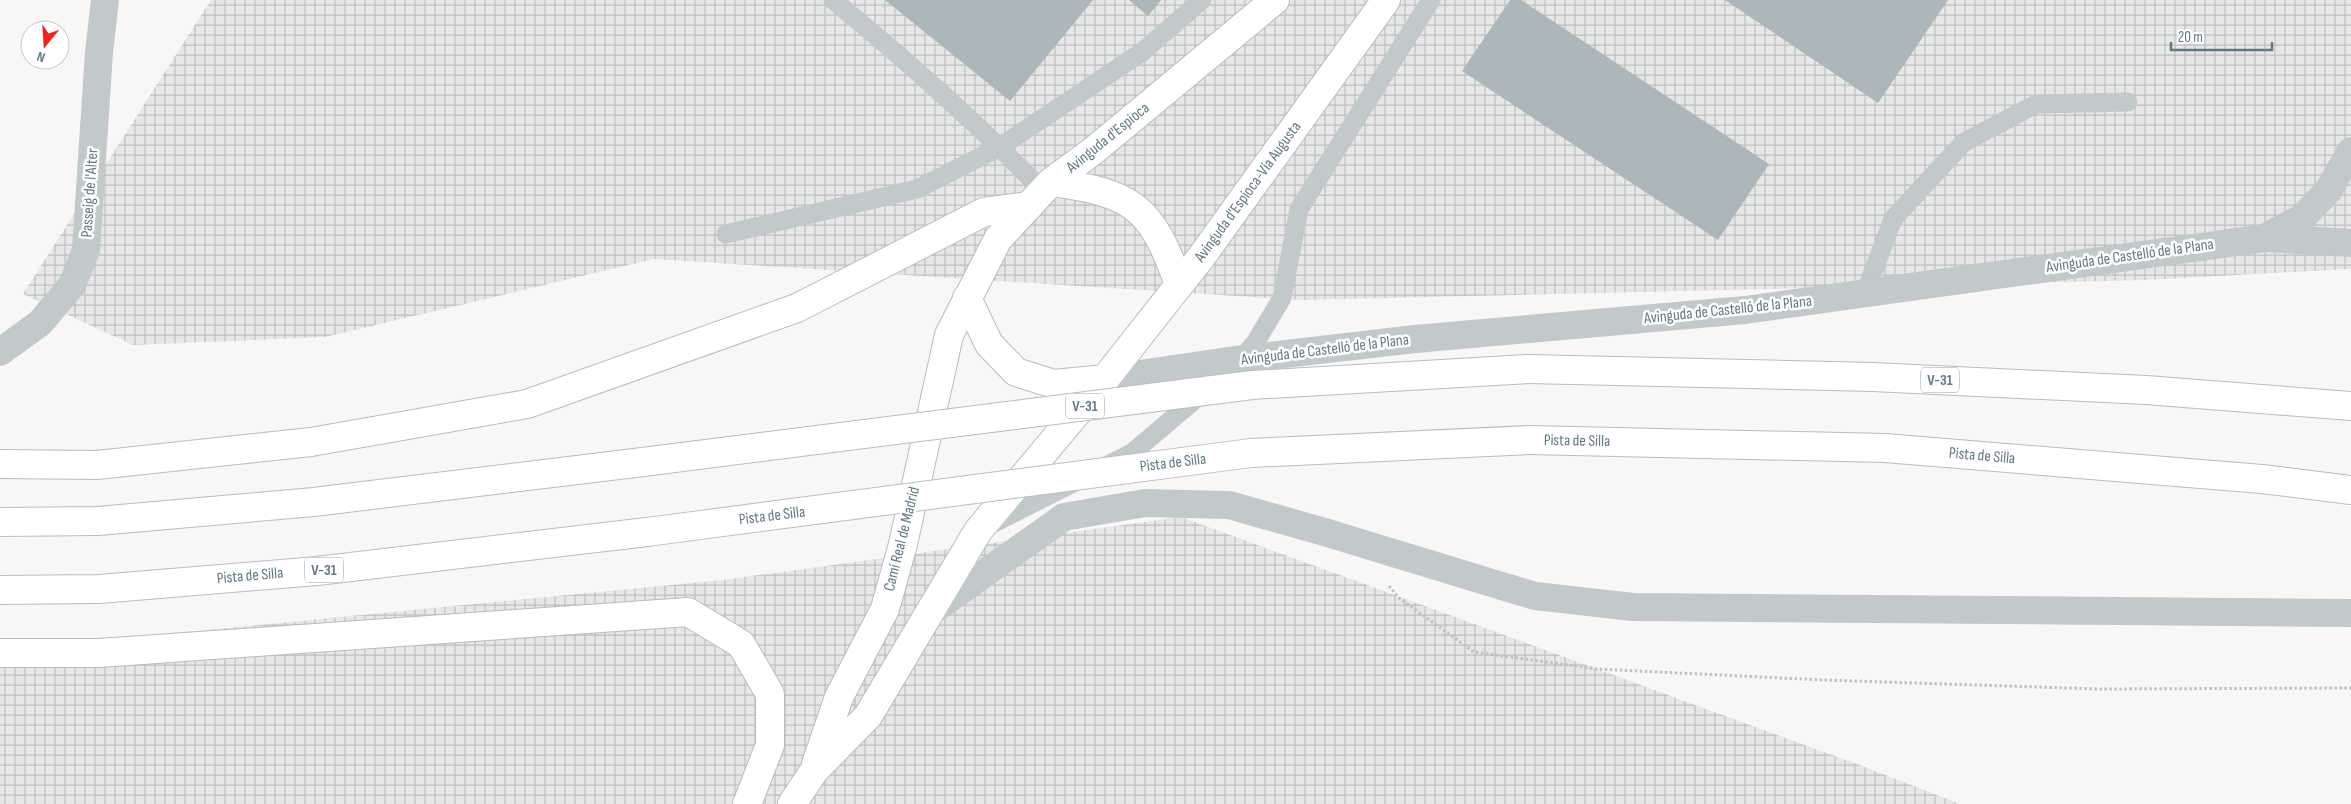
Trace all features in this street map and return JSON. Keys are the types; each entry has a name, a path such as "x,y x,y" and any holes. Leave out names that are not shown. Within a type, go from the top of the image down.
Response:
{"main road":[{"name":"Avinguda d'Espioca","path":"967,298 998,239 1041,193 1275,0"},
{"name":"Avinguda d'Espioca-Vía Augusta","path":"1105,379 1202,256 1386,0"},
{"path":"0,464 97,465 311,442 527,404 797,308 984,212 1041,193 1093,188 1127,200 1150,221 1169,255 1179,284"},
{"path":"967,298 989,344 1016,372 1054,384 1105,379"},
{"name":"Camí Real de Madrid","path":"814,771 839,697 885,609 903,544 949,335 967,298"},
{"name":"V-31","path":"0,522 98,521 314,502 1252,385 1528,369 1893,378 2146,390 2351,406"},
{"name":"Camí Real de Madrid","path":"792,804 814,771 868,716 933,610 978,531 1105,379"},
{"name":"Pista de Silla","path":"0,590 99,589 317,571 647,532 1251,453 1529,440 1885,448 2262,479 2351,490"},
{"path":"0,653 99,653 688,612 741,644 770,694 770,745 747,804"}],"street":[{"name":"Passeig de l'Alter","path":"1,352 40,323 72,285 86,250 98,52 105,0"},
{"path":"2265,238 2302,218 2328,191 2351,151"},
{"name":"Avinguda de Castelló de la Plana","path":"1105,379 1415,339 1745,310 2265,238 2351,243"},
{"path":"933,610 1064,517 1145,503 1229,506 1321,531 1535,596 1633,607 2351,613"}],"lane":[{"path":"832,0 1000,147 1041,193"},
{"path":"726,234 918,189 1000,147 1142,52 1202,0"},
{"path":"978,531 1132,453 1242,360 1282,298 1300,209 1431,0"},
{"path":"1865,293 1893,219 1963,143 2036,104 2128,102"}],"path":[{"path":"1386,583 1399,598 1474,652 1596,669 1813,680 2098,689 2351,688"}],"shaded area":[{"path":"211,0 2351,0 2351,269 2145,280 1299,300 654,259 325,337 133,345 23,294"},
{"path":"1181,517 1865,767 1960,804 0,804 0,650 723,580"}],"building":[{"path":"885,0 1093,0 1010,101"},
{"path":"1129,0 1161,0 1148,16"},
{"path":"1510,0 1521,0 1769,164 1718,240 1462,71"},
{"path":"1725,0 1948,0 1878,103"}]}
